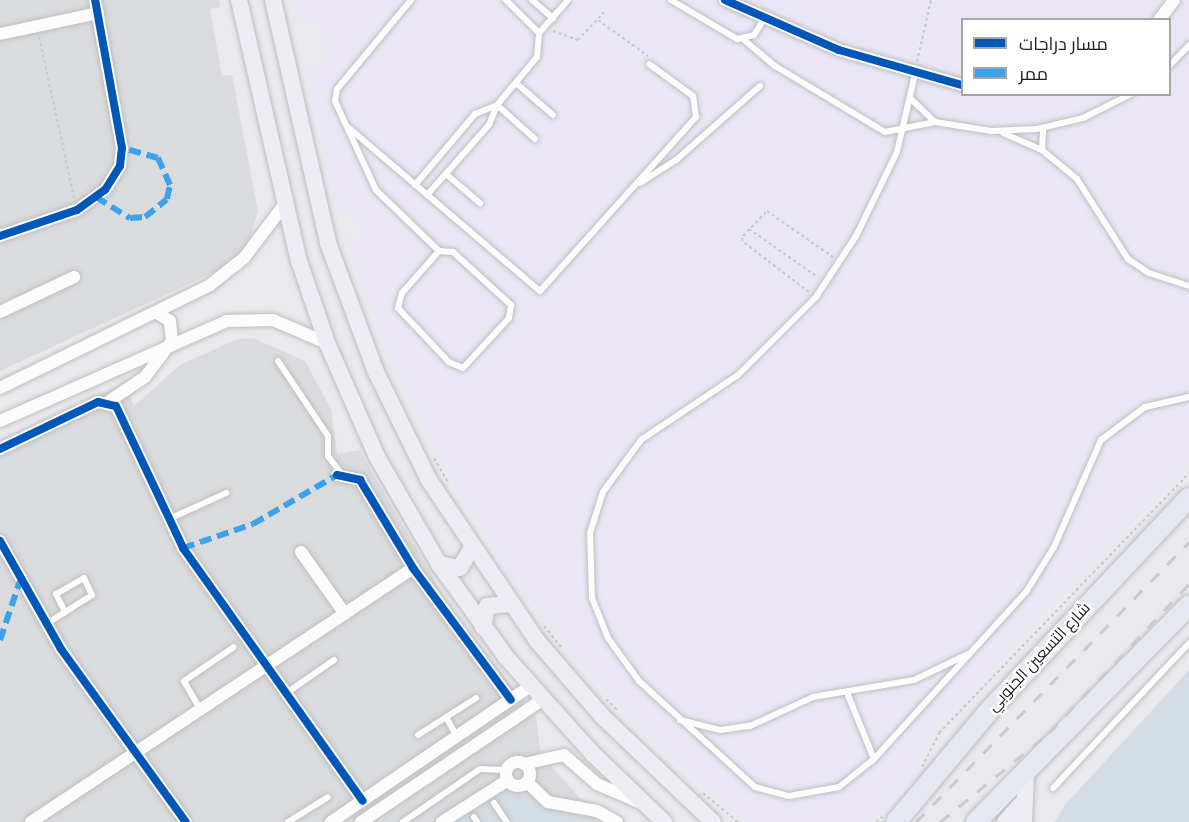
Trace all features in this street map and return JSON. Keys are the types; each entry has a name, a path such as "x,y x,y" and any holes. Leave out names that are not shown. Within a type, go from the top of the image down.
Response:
{"main road":[{"path":"239,0 284,205 327,343 377,457 439,564 483,627 542,700 641,803 664,822"},
{"path":"273,0 323,222 357,325 410,444 471,549 508,603 602,716 713,822"},
{"name":"شارع التسعين الجنوبي","path":"890,818 1189,498"},
{"path":"439,564 460,568 471,549"},
{"path":"483,627 488,606 508,603"},
{"path":"976,822 1026,774 1189,605"},
{"path":"1024,822 1022,804 1026,774"},
{"path":"1005,822 1022,804"}],"street":[{"path":"0,236 77,210 105,190 122,157 95,0"},
{"path":"725,0 764,19 915,74 961,85"},
{"path":"1160,18 1174,0"},
{"path":"0,33 98,13"},
{"path":"0,388 157,313 227,274 284,205"},
{"path":"0,312 74,277"},
{"path":"0,449 108,402 145,377 170,346 173,326 157,313"},
{"path":"0,421 227,321 251,318 273,320 327,343"},
{"path":"108,402 124,416 168,520 363,801"},
{"path":"340,474 360,480 413,568 511,700"},
{"path":"0,542 46,624 186,822"},
{"path":"301,552 345,614"},
{"path":"31,822 413,568"},
{"path":"331,822 530,686"},
{"path":"361,822 542,700"},
{"path":"481,720 492,735"},
{"path":"442,822 524,764 564,754 597,784 641,803"},
{"path":"524,764 527,782 548,802 597,812 617,822"},
{"path":"508,775 518,786 527,782"}],"lane":[{"path":"411,0 337,89 335,101 376,190 439,251 453,252 511,305 509,318 463,368 449,362 398,308 402,293 439,251"},
{"path":"506,0 539,33"},
{"path":"532,0 553,18"},
{"path":"427,195 489,125 497,105 537,57 539,33 568,0"},
{"path":"671,0 743,39 776,66 872,127 905,131 935,122 998,131 1043,128 1083,118 1127,96"},
{"path":"743,39 764,19"},
{"path":"1171,64 1189,45"},
{"path":"348,128 536,291 683,138 697,112 689,92 649,64"},
{"path":"915,74 905,131 840,263 826,284 816,297 738,375 641,440 613,473 595,512 588,555 599,618 639,681 676,719 740,777 772,793 825,793 874,759 974,650 1041,570 1101,440 1128,415 1189,397"},
{"path":"516,83 554,115"},
{"path":"636,185 676,160 760,86"},
{"path":"911,99 935,122"},
{"path":"415,185 475,114 497,105"},
{"path":"497,105 534,139"},
{"path":"1042,150 1043,128"},
{"path":"998,131 1042,150 1091,197 1128,259 1149,273 1189,286"},
{"path":"446,174 480,203"},
{"path":"278,361 328,436 331,462 340,474"},
{"path":"168,520 226,493"},
{"path":"46,624 92,595 84,578 56,594 65,612"},
{"path":"1053,788 1189,643"},
{"path":"200,709 184,681 234,647"},
{"path":"676,719 735,729 813,698 848,695 914,680 974,650"},
{"path":"288,692 334,660"},
{"path":"848,695 874,759"},
{"path":"418,735 476,698"},
{"path":"446,717 457,737"},
{"path":"403,822 480,769 508,775"},
{"path":"288,822 328,797"},
{"path":"494,803 507,822"}],"path":[{"path":"915,74 931,0"},
{"path":"546,26 572,41 584,38 604,12"},
{"path":"598,20 649,55 649,64"},
{"path":"36,25 77,210"},
{"path":"816,297 742,242 748,229 767,211 840,263"},
{"path":"748,229 826,284"},
{"path":"432,453 454,492"},
{"path":"919,776 939,733 1189,473"},
{"path":"539,618 568,655"},
{"path":"603,695 624,717"},
{"path":"699,789 738,822"},
{"path":"876,822 890,818"}],"shaded area":[{"path":"0,0 219,0 220,7 210,9 222,76 232,75 258,211 248,246 232,264 0,371"},
{"path":"292,0 1189,0 1189,464 947,715 924,743 913,777 871,822 742,822 662,751 581,665 511,576 438,457 365,296 345,234 350,232 353,241 362,238 354,212 344,215 337,206 305,67 320,65 325,57 319,22 298,26"},
{"path":"253,338 305,361 331,409 337,454 359,450 452,610 536,717 541,755 580,798 627,822 0,822 0,444 136,376 143,386 130,397 134,406 180,365 235,340"},
{"path":"1189,670 1189,822 1055,822 1064,806"},
{"path":"504,789 581,822 448,822"}],"railway":[{"path":"916,822 1189,542"},
{"path":"940,822 1049,733 1189,584"}],"marked path":[{"path":"96,197 130,218 145,217 167,199 170,185 158,158 122,148"},
{"path":"183,548 253,524 337,475"},
{"path":"0,640 20,581"}],"cycle path":[{"path":"0,236 77,210 105,190 120,166 122,148 95,0"},
{"path":"725,0 839,50 961,85"},
{"path":"0,449 98,402 116,406 183,548 363,801"},
{"path":"337,475 360,480 413,568 511,700"},
{"path":"0,541 61,649 186,822"}]}
